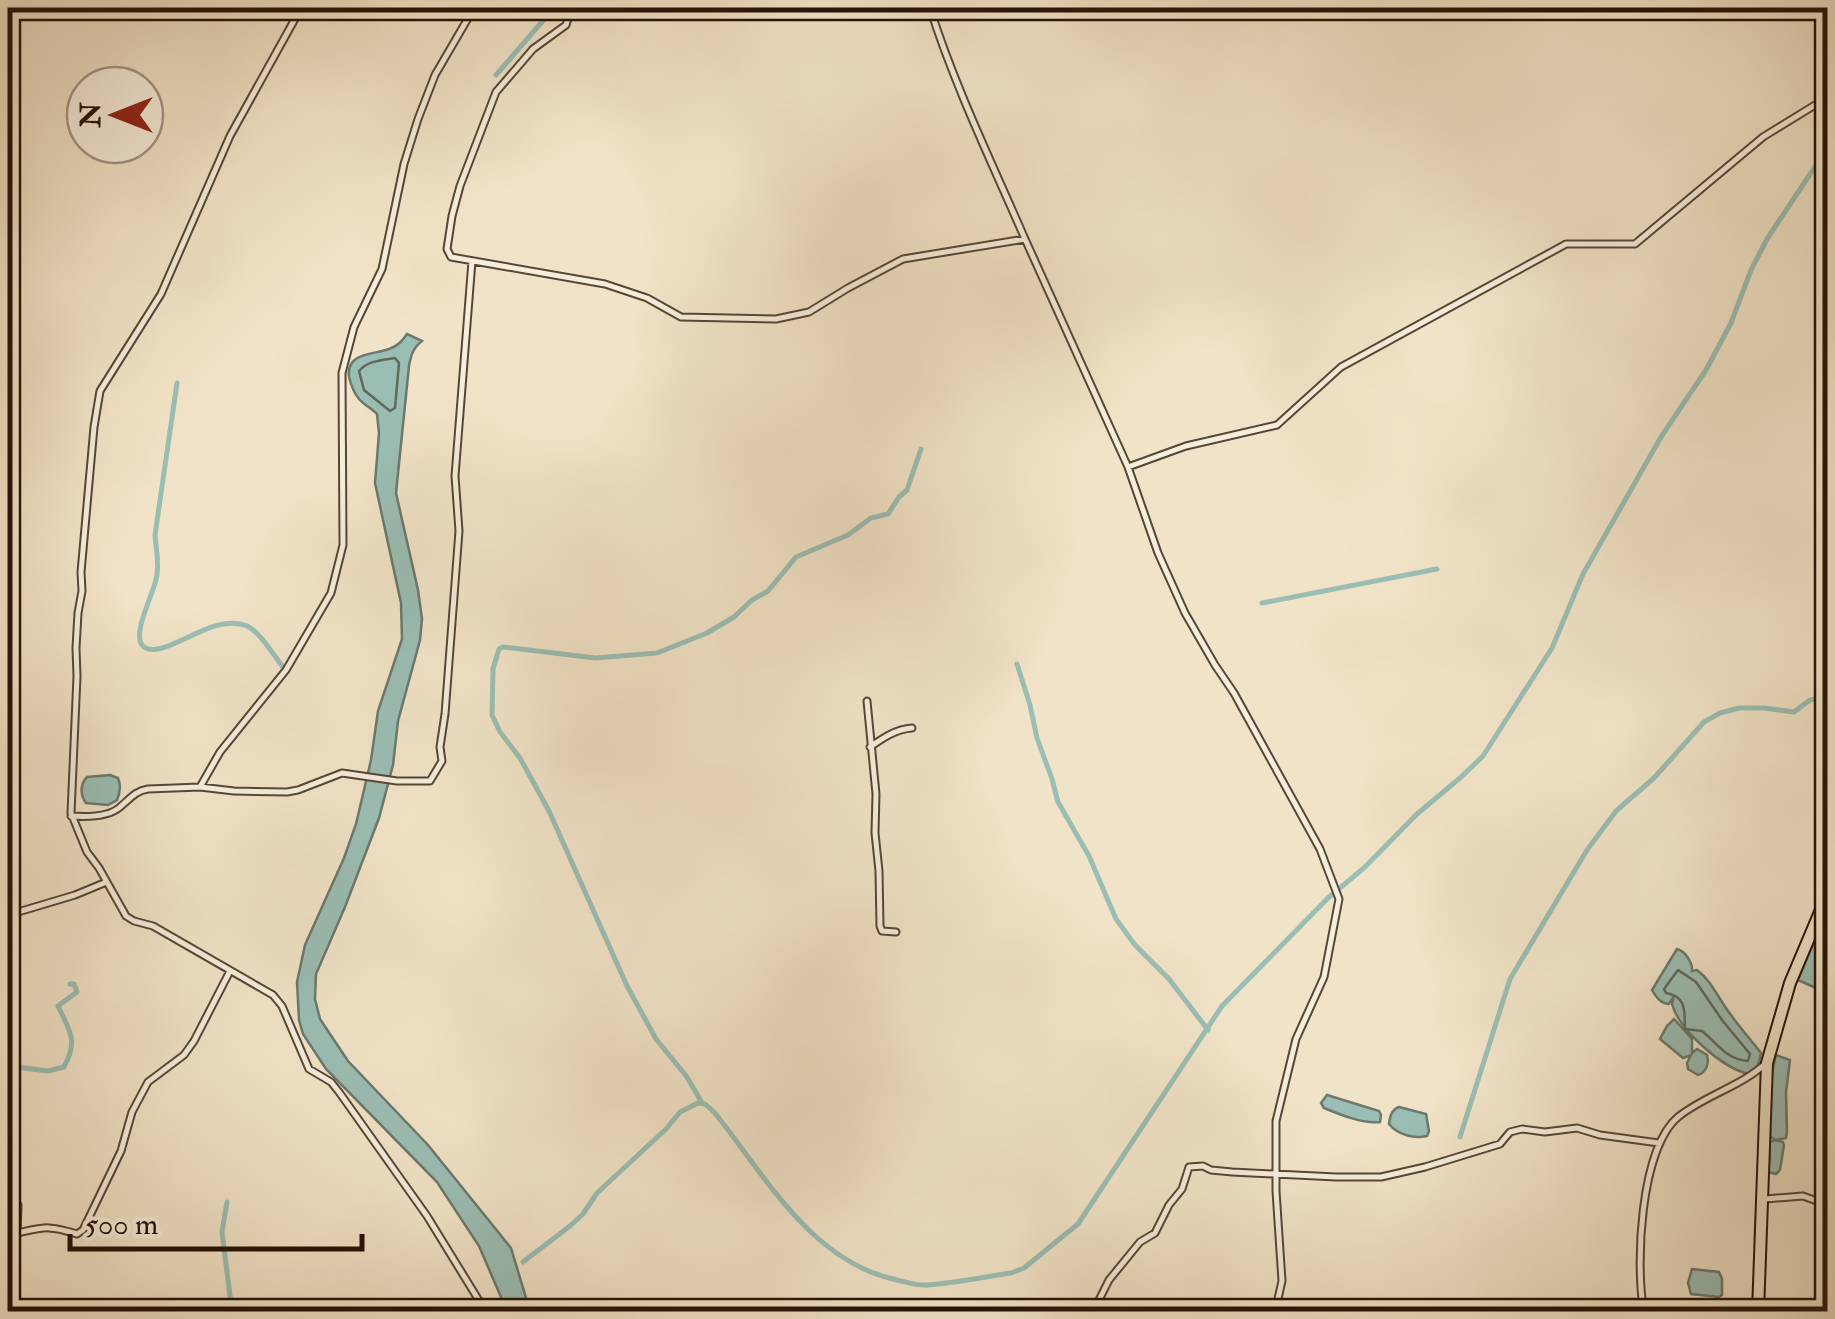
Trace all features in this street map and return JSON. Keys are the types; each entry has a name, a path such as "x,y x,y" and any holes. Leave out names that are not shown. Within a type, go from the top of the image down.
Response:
{"highway":[{"path":"1758,1312 1767,1062 1790,983 1828,893"}],"street":[{"path":"302,8 230,136 162,294 98,398 77,630 71,816 126,916 153,926 262,987 279,1001 309,1069 331,1082 339,1092 426,1216 486,1312"},
{"path":"200,787 220,752 286,670 331,593 343,545 342,373 354,327 382,269 404,164 418,119 435,75 474,8"},
{"path":"571,8 566,25 533,48 496,92 460,186 447,249 451,257 605,284 647,298 682,317 776,318 809,312 902,259 1025,239"},
{"path":"930,8 1025,239 1128,466 1158,553 1185,613 1234,692 1320,849 1339,898 1324,977 1296,1039 1279,1099 1276,1173 1282,1280 1275,1312"},
{"path":"1128,466 1186,446 1277,425 1341,367 1566,244 1635,244 1763,137 1828,97"},
{"path":"71,816 109,814 139,790 200,787 288,792 333,775 351,773 428,782 442,761 440,747 446,714 459,531 455,476 472,261"},
{"path":"867,701 876,794 880,926 886,932 896,932"},
{"path":"870,746 904,728 912,728"},
{"path":"8,915 106,882"},
{"path":"8,1188 18,1205 18,1233 40,1226 77,1234 83,1230 121,1152 132,1112 148,1082 184,1055 230,971"},
{"path":"1644,1312 1640,1235 1658,1142 1674,1120 1767,1062"},
{"path":"1086,1312 1140,1242 1155,1233 1182,1189 1189,1168 1336,1177 1391,1175 1500,1144 1510,1132 1522,1130 1577,1128 1658,1142"},
{"path":"1762,1199 1804,1196 1828,1205"}],"water":[{"path":"407,334 422,341 416,346 409,366 396,493 418,590 420,640 398,721 393,765 379,818 316,974 315,999 320,1019 348,1061 428,1145 511,1248 530,1311 507,1311 479,1246 437,1182 326,1069 303,1034 299,1020 297,982 305,945 356,824 378,711 402,639 401,603 375,483 377,414 355,394 349,369 356,359 392,348"},
{"path":"110,775 119,781 117,800 108,805 86,803 82,790 87,777"},
{"path":"1827,910 1827,967 1818,989 1798,980"},
{"path":"1677,949 1688,958 1692,971 1697,970 1707,980 1761,1053 1750,1074 1728,1065 1693,1037 1676,1014 1674,996 1669,1004 1652,990"},
{"path":"1674,1019 1692,1039 1692,1053 1697,1049 1707,1055 1707,1067 1701,1074 1688,1069 1691,1055 1683,1058 1660,1039"},
{"path":"1776,1055 1790,1060 1786,1138 1775,1140 1768,1135"},
{"path":"1327,1095 1379,1111 1380,1122 1359,1120 1324,1108 1321,1103"},
{"path":"1399,1107 1426,1114 1427,1136 1407,1135 1389,1124"},
{"path":"1775,1140 1784,1145 1776,1174 1768,1172 1768,1143"},
{"path":"1692,1269 1719,1272 1722,1295 1691,1294 1688,1283"}],"waterway":[{"path":"496,75 554,8"},
{"path":"523,1262 583,1214 597,1193 680,1112 698,1103 714,1112 792,1213 815,1236 839,1255 897,1280 927,1285 1011,1273 1024,1268 1078,1224 1222,1006 1328,898 1483,756 1552,648 1583,574 1661,437 1706,370 1767,239 1828,147"},
{"path":"177,383 155,535 156,582 141,624 140,641 153,650 164,648 233,623 257,633 283,667"},
{"path":"702,1103 656,1039 627,986 549,811 492,715 493,669 499,649 595,658 657,653 707,633 768,591 796,557 848,535 871,518 888,514 907,490 921,449"},
{"path":"1262,603 1437,569"},
{"path":"1017,664 1058,802 1089,856 1116,919 1208,1030"},
{"path":"1460,1137 1510,979 1587,850 1616,811 1654,778 1704,722 1720,713 1739,708 1794,712 1810,700 1828,697"},
{"path":"8,1066 48,1071 64,1067 72,1042 58,1006 77,992 74,984 70,984"},
{"path":"227,1202 222,1232 232,1312"}]}
